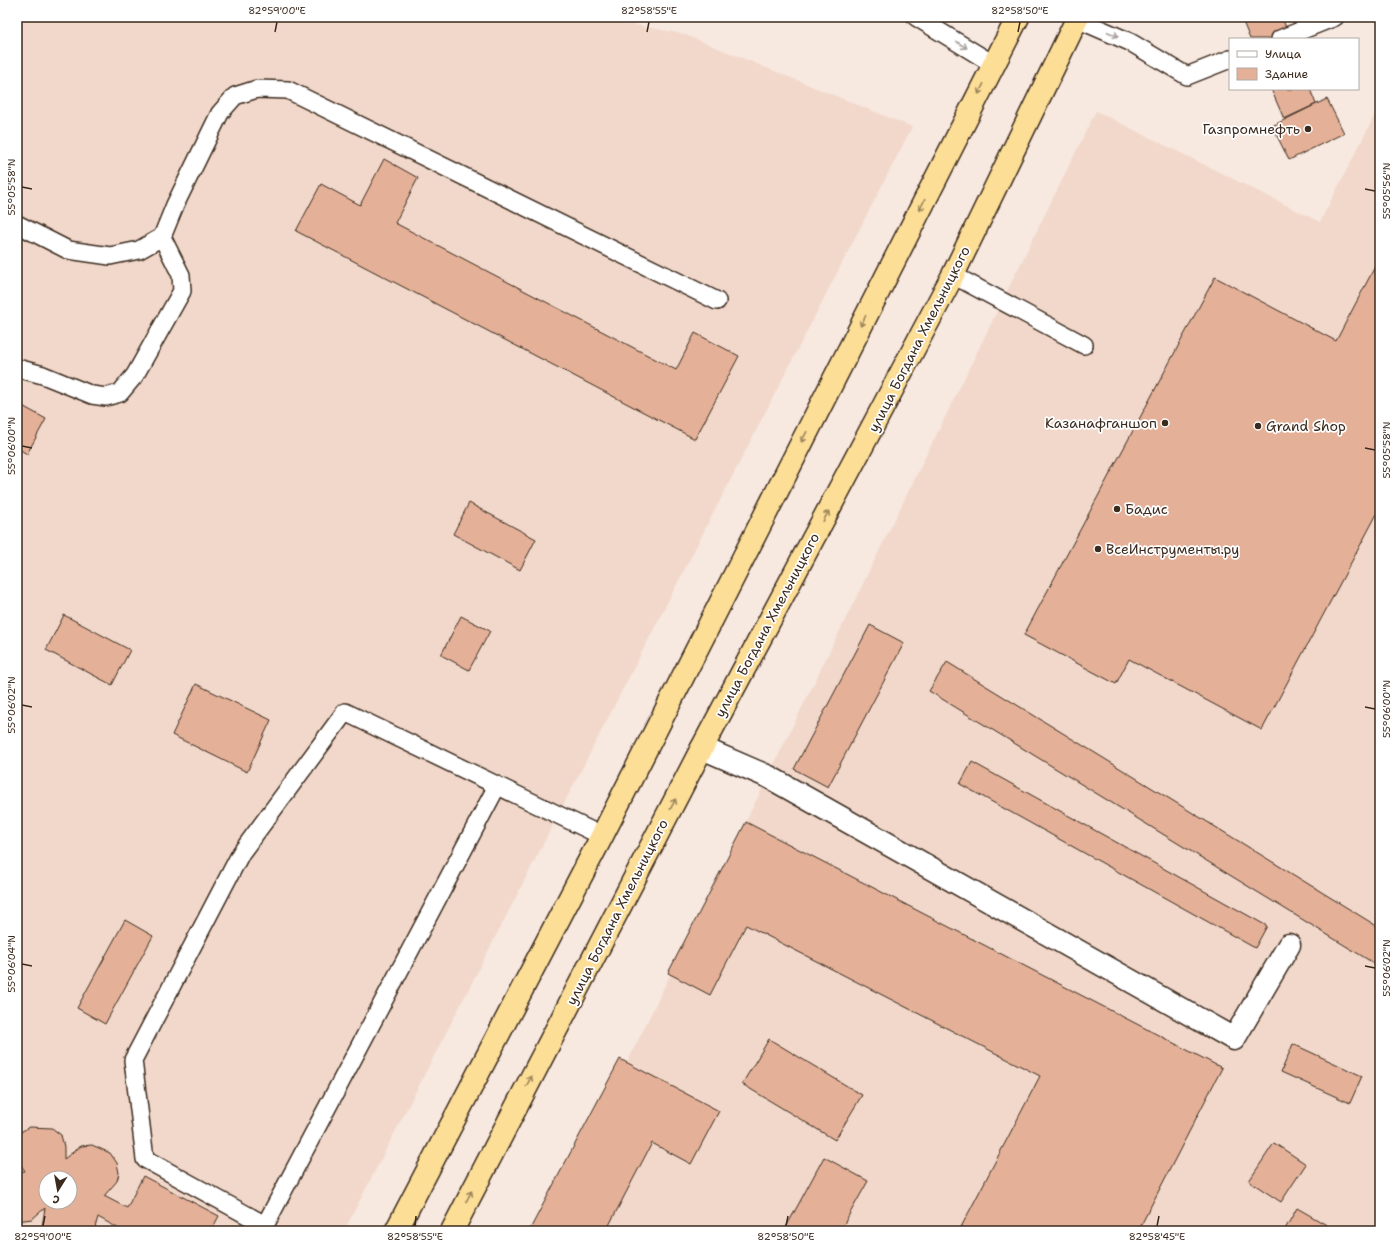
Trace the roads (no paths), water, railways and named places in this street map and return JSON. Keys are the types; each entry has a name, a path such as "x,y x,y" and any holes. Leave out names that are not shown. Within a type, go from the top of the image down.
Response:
{"highway":[{"path":"396,1231 602,836 1018,17"},
{"name":"улица Богдана Хмельницкого","path":"452,1231 702,748 953,275 1077,18"}],"street":[{"path":"702,748 769,776 1234,1039 1290,945"}],"lane":[{"path":"916,17 933,21 993,64"},
{"path":"1282,38 1335,17"},
{"path":"1077,18 1130,42 1187,76 1229,59"},
{"path":"17,224 68,250 110,256 139,250 162,237 175,205 220,113 235,96 257,89 288,90 717,301"},
{"path":"17,368 43,375 92,395 106,397 120,394 139,369 182,291 181,275 162,237"},
{"path":"953,275 1084,345"},
{"path":"497,786 264,1228 145,1159 133,1060 241,853 345,712 602,836"}],"place":[{"name":"Газпромнефть","path":"1308,129"},
{"name":"Казанафганшоп","path":"1165,423"},
{"name":"Grand Shop","path":"1258,426"},
{"name":"Бадис","path":"1117,509"},
{"name":"ВсеИнструменты.ру","path":"1098,549"}]}
